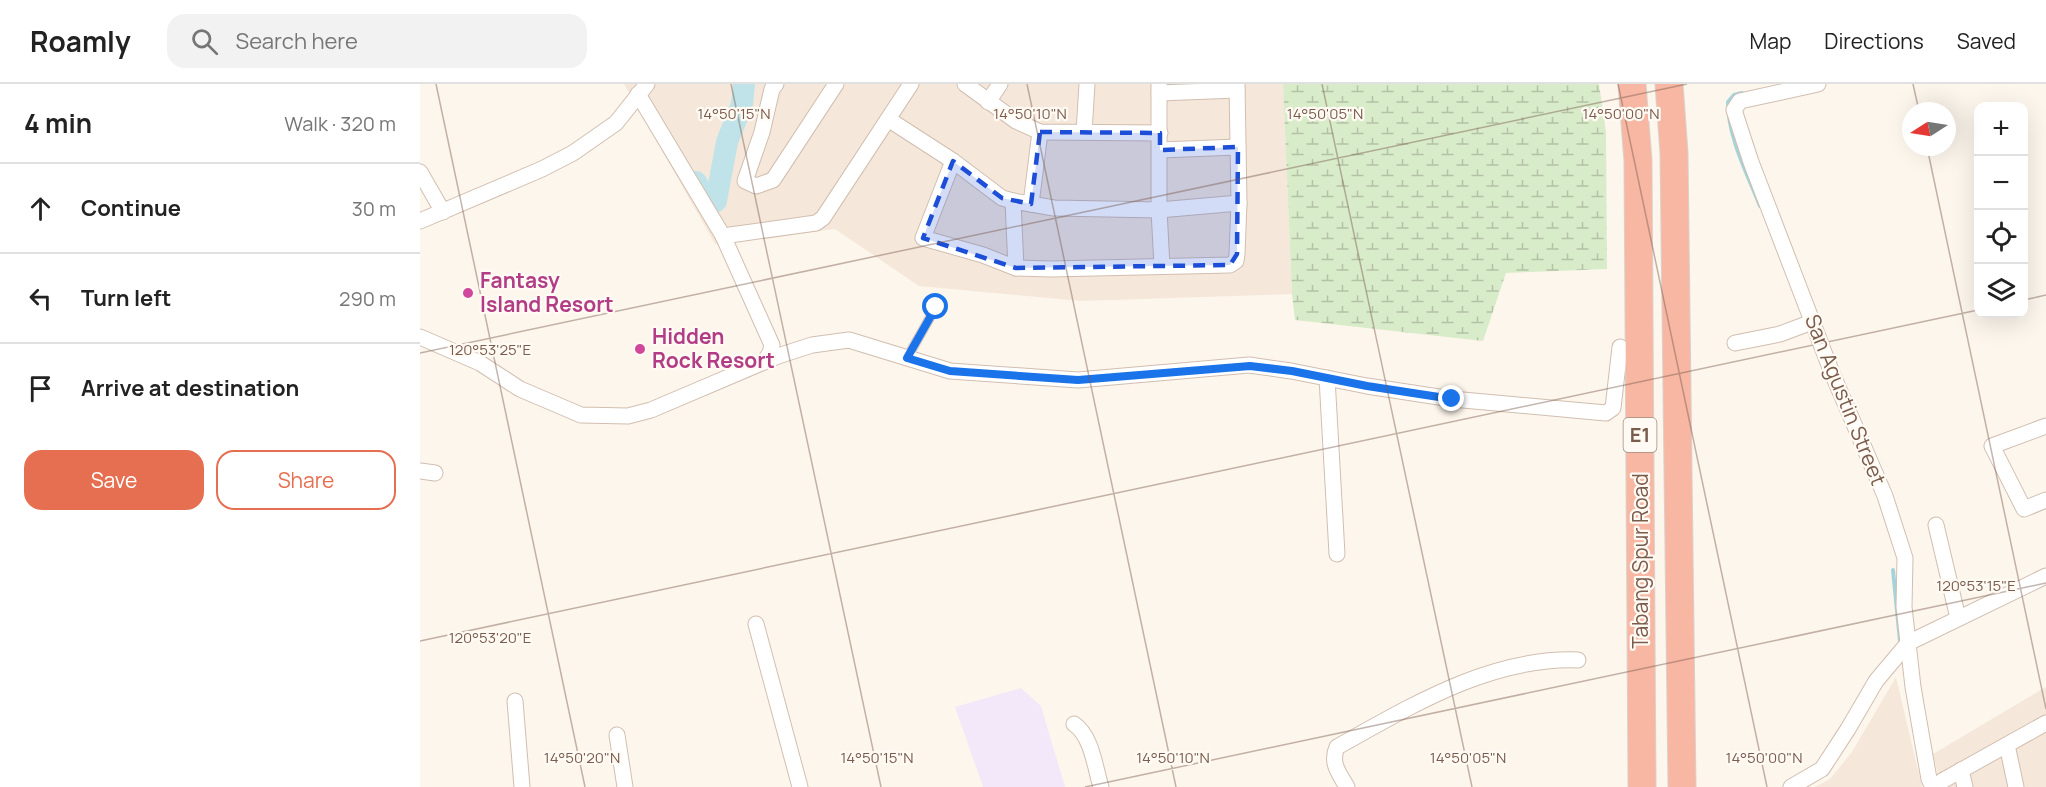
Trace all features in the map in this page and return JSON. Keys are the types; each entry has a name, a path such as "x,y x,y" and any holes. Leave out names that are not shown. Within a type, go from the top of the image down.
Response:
{"highway":[{"name":"Tabang Spur Road","path":"1632,84 1638,161 1642,787"},
{"name":"Tabang Spur Road","path":"1669,84 1675,177 1682,787"}],"street":[{"path":"776,84 772,89 762,132 745,181 756,186 773,180 836,84"},
{"path":"723,236 816,223 823,218 911,84"},
{"path":"965,84 1016,122 1040,132 1160,133"},
{"path":"988,102 1000,84"},
{"path":"1084,132 1087,84"},
{"name":"San Agustin Street","path":"1811,85 1740,100 1734,110 1751,162 1812,322 1885,496 1905,558 1904,607 1912,687 1929,779 1933,787"},
{"path":"953,161 923,238 982,255 1016,268 1051,269 1230,265 1236,261 1239,203 1237,87 1159,89 1159,210 1162,266"},
{"path":"420,221 542,170 573,153 616,123 643,89 723,236 772,345 764,362"},
{"path":"888,119 953,161 1002,198 1013,201 1054,208 1159,210 1239,203"},
{"path":"1031,204 1040,132"},
{"path":"1160,150 1238,147"},
{"path":"420,172 443,212"},
{"path":"1013,201 1016,268"},
{"path":"1735,343 1780,334 1812,322"},
{"path":"420,337 480,363 520,389 581,415 628,416 651,410 764,362 812,345 849,340 950,371 1078,380 1250,366 1452,399 1606,413 1612,408 1620,347"},
{"path":"1327,378 1337,554"},
{"path":"2046,426 1992,446 2024,509 2046,500"},
{"path":"1936,525 1958,618"},
{"path":"1791,787 1822,769 1876,681 1908,643 2046,576"},
{"path":"756,624 800,787"},
{"path":"1347,787 1334,763 1333,756 1337,747 1366,731 1405,710 1477,678 1537,661 1578,660"},
{"path":"515,701 522,787"},
{"path":"1939,787 1942,782 2046,723"},
{"path":"1074,724 1081,729 1086,738 1101,787"},
{"path":"617,735 625,787"},
{"path":"2007,745 2016,787"},
{"path":"1961,771 1965,787"}],"lane":[{"path":"907,358 936,307"}],"highlighted area":[{"path":"1040,132 1160,133 1160,150 1238,147 1237,254 1230,265 1016,268 923,238 953,161 1002,198 1031,204"}],"shaded area":[{"path":"624,84 1283,84 1292,294 1081,301 919,286 835,229 715,244"},
{"path":"1896,677 1922,787 1815,787 1830,779 1852,752"},
{"path":"2046,687 2046,787 1941,787 1933,754"},
{"path":"1021,688 1041,706 1065,787 983,787 955,707"}],"green space":[{"path":"1283,84 1599,84 1606,132 1607,269 1506,273 1483,341 1295,320"}],"waterway":[{"path":"696,182 709,205 716,201 727,142 742,104 744,84"},
{"path":"1742,93 1734,95 1728,102 1731,128 1739,155 1760,206"},
{"path":"1893,570 1900,641"}],"place":[{"name":"Fantasy Island Resort","path":"468,293"},
{"name":"Hidden Rock Resort","path":"640,349"}],"route":[{"path":"936,307 907,358 950,371 1078,380 1154,372 1250,366 1292,371 1367,386 1452,399"}]}
